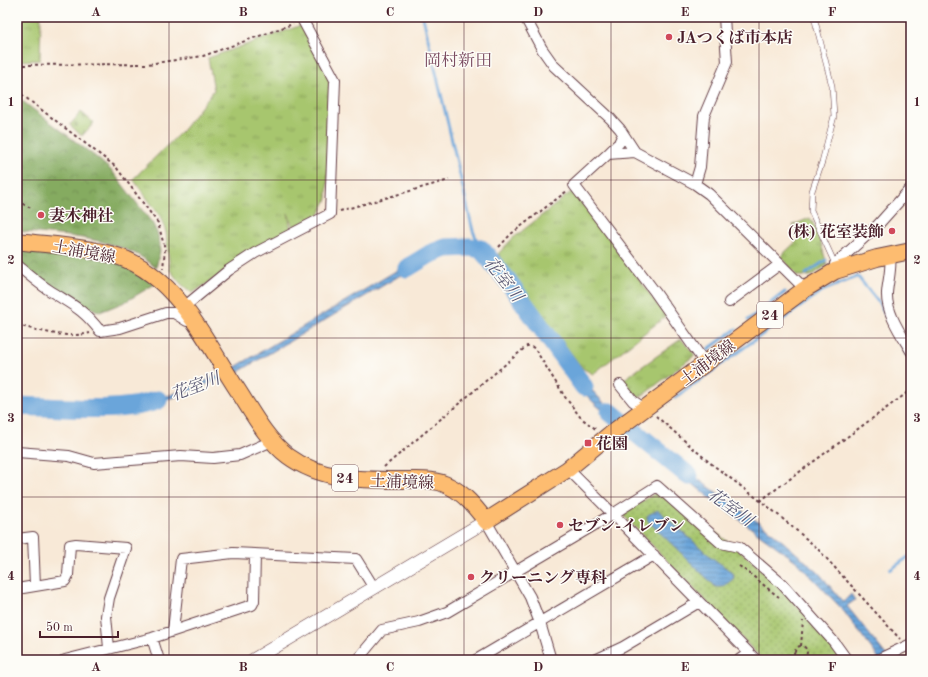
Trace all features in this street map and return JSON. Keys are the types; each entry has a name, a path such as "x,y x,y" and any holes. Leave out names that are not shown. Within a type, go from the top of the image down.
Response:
{"main road":[{"name":"土浦境線","path":"17,241 110,254 127,259 159,279 187,312 272,442 299,463 320,473 346,478 370,480 432,480 441,482 467,498 486,521 568,469 642,410 835,268 911,251"}],"street":[{"path":"525,17 542,49 554,66 610,118 635,152 695,184 709,194 805,289"},
{"path":"695,184 700,167 704,116 727,62 724,17"},
{"path":"17,265 48,290 76,306 89,317 100,331 120,328 166,313 174,313 187,321 187,312 229,270 255,253 330,214 335,80 302,19"},
{"path":"623,134 619,143 574,185 655,292 705,363"},
{"path":"608,154 635,152"},
{"path":"835,268 911,188"},
{"path":"890,255 891,265 888,304 911,351"},
{"path":"729,302 780,264"},
{"path":"620,385 642,410"},
{"path":"17,452 68,456 94,463 181,456 213,458 240,454 272,442"},
{"path":"568,469 752,656 739,660"},
{"path":"357,660 382,630 419,622 447,612 613,514 656,486 721,543 739,547 782,584 834,642 847,660"},
{"path":"252,660 486,521 530,597 540,623 551,660"},
{"path":"17,539 33,537 35,586"},
{"path":"17,589 65,581 68,575 70,545 76,544 126,548 110,598 106,616 109,648"},
{"path":"173,631 181,559 232,553 356,559 374,588"},
{"path":"65,660 152,638 252,605 254,601 255,554"},
{"path":"476,660 654,555"},
{"path":"595,660 623,647 699,602"},
{"path":"152,638 159,660"},
{"path":"877,660 907,646"}],"lane":[{"path":"814,17 832,86 834,116 822,162 812,191 811,211 835,268"}],"path":[{"path":"17,66 148,64 203,56 302,19"},
{"path":"17,91 116,167 158,223 165,249 163,268 159,279"},
{"path":"330,214 449,180"},
{"path":"499,247 511,234 574,185"},
{"path":"17,201 31,208"},
{"path":"17,325 67,336 77,336 100,331"},
{"path":"370,480 527,346 531,346 535,349 551,376 581,418 607,437"},
{"path":"760,501 911,390"},
{"path":"642,410 760,501 816,547 907,646"},
{"path":"739,566 784,600"},
{"path":"801,646 803,618"},
{"path":"783,660 795,653 796,649 801,646"},
{"path":"795,653 798,658 805,659 807,651 801,646"}],"green space":[{"path":"17,17 41,17 40,60 17,61"},
{"path":"302,25 329,76 331,89 327,199 319,215 293,227 288,213 291,230 192,293 180,283 170,270 166,232 160,216 133,179 183,130 214,90 208,58"},
{"path":"17,97 96,157 112,171 153,224 158,235 160,251 156,268 142,257 126,249 109,244 71,236 17,231"},
{"path":"81,112 94,123 82,136 70,125"},
{"path":"571,192 576,194 666,316 593,374 582,368 498,254 512,239"},
{"path":"810,218 818,232 827,265 811,276 797,276 781,256 800,238 793,225"},
{"path":"17,246 76,253 126,265 155,284 125,302 100,312 67,297 48,286 17,261"},
{"path":"681,339 695,355 638,399 626,387 623,380"},
{"path":"656,493 661,494 711,529 754,563 794,602 842,660 763,660 624,516 625,512"}],"water":[{"path":"429,251 431,257 240,371 155,405 136,410 134,405 187,389 237,366"},
{"path":"571,365 628,429 772,532 819,573 843,602 851,594 855,600 847,606 890,660 880,660 842,609 796,561 710,498 596,405 565,370"},
{"path":"658,510 711,557 733,573 734,578 723,587 716,587 648,521 648,515"}],"waterway":[{"path":"423,17 473,231 481,249"},
{"path":"906,187 911,181"},
{"name":"花室川","path":"407,268 430,254 446,248 470,247 481,249 508,281 584,387"},
{"path":"806,274 826,260"},
{"path":"675,398 822,291 856,277 858,277 879,303 911,362"},
{"path":"748,320 785,292"},
{"path":"701,350 703,353 736,329"},
{"name":"花室川","path":"17,406 89,409 126,407 158,400"},
{"name":"花室川","path":"610,412 689,476"},
{"path":"890,570 911,555"}],"place":[{"name":"JAつくば市本店","path":"669,37"},
{"name":"妻木神社","path":"41,215"},
{"name":"(株) 花室装飾","path":"892,231"},
{"name":"花園","path":"588,443"},
{"name":"セブン-イレブン","path":"560,525"},
{"name":"クリーニング専科","path":"471,577"}],"district":[{"name":"岡村新田","path":"458,60"}]}
